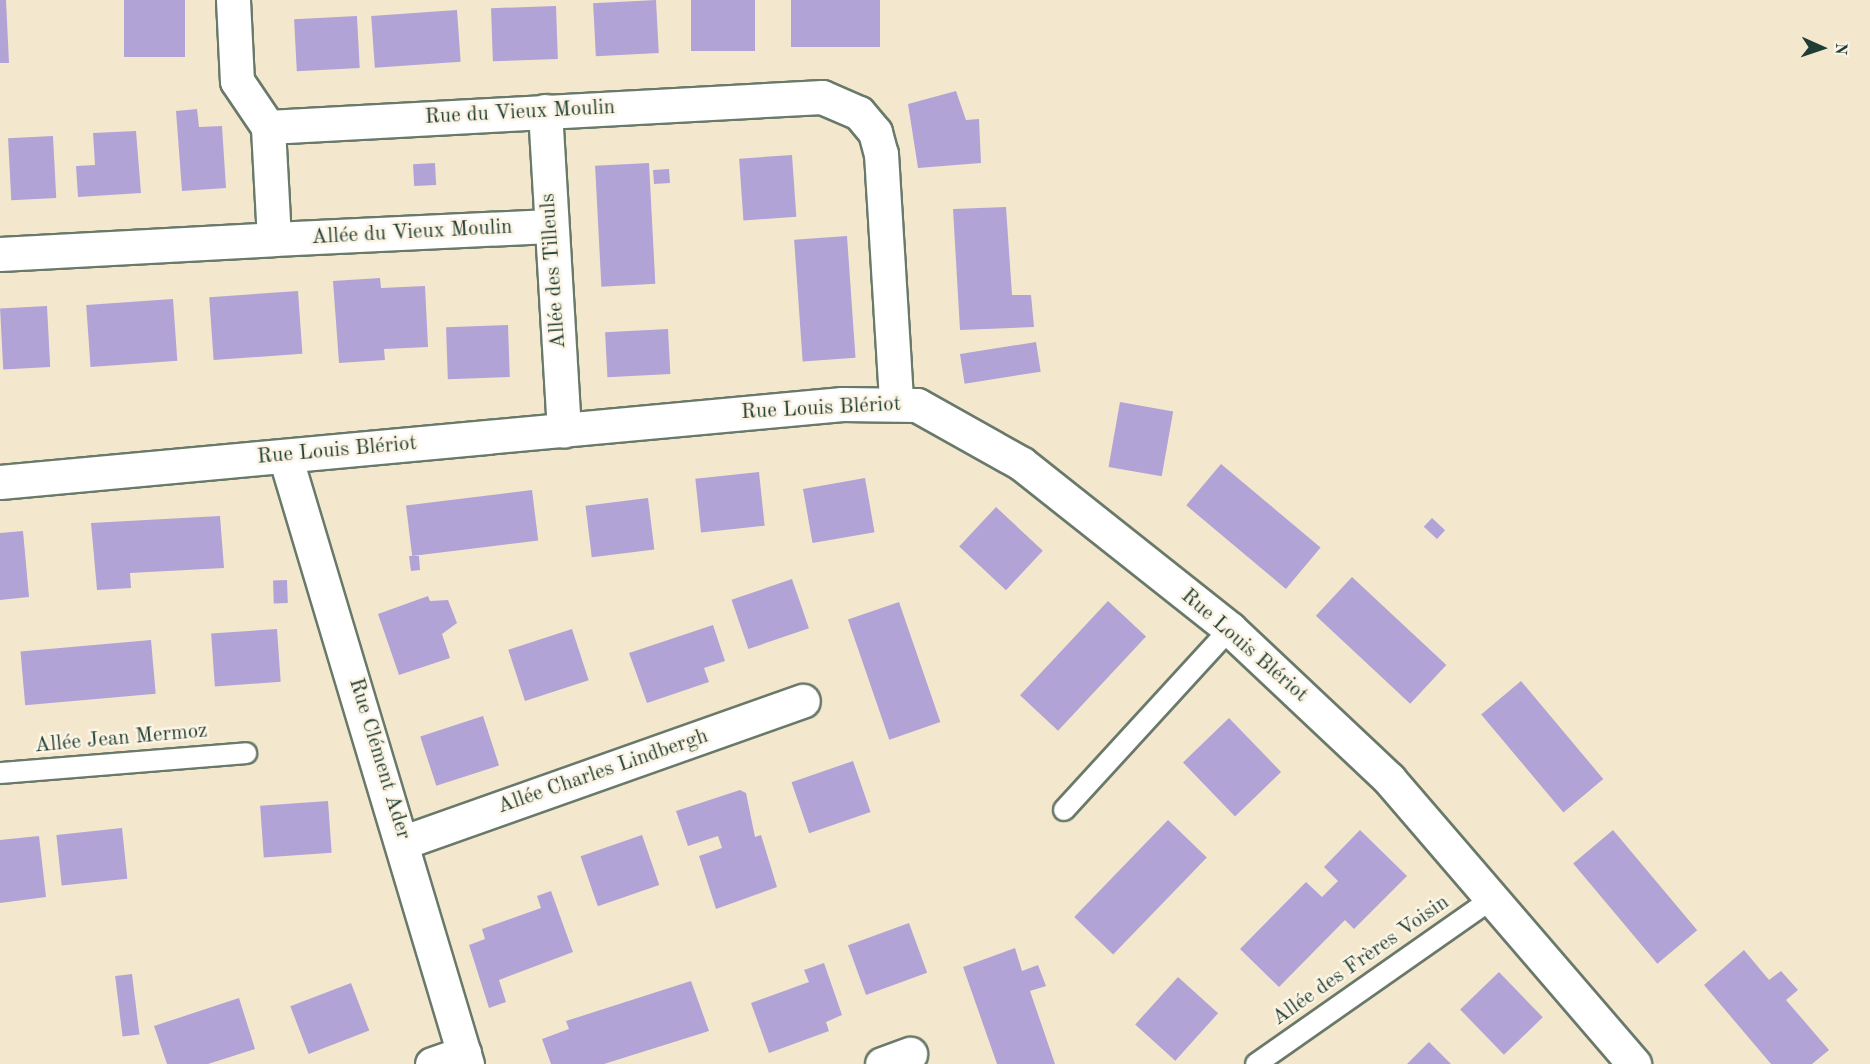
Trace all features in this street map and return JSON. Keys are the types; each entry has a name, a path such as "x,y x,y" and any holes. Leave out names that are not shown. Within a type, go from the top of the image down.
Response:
{"street":[{"path":"0,254 274,239 268,127 237,81 233,0"},
{"name":"Rue du Vieux Moulin","path":"268,127 822,97 859,113 875,132 881,154 896,401"},
{"name":"Allée des Tilleuls","path":"545,111 550,226 564,430"},
{"name":"Allée du Vieux Moulin","path":"274,239 550,226"},
{"name":"Rue Louis Blériot","path":"0,482 896,401 939,414 1022,464 1230,629 1389,779 1634,1064"},
{"name":"Rue Clément Ader","path":"285,456 404,842 465,1059"},
{"name":"Allée Charles Lindbergh","path":"404,842 803,701"},
{"path":"432,1064 465,1059"}],"lane":[{"path":"1064,810 1230,629"},
{"name":"Allée Jean Mermoz","path":"0,773 246,753"},
{"name":"Allée des Frères Voisin","path":"1256,1064 1493,898"}],"building":[{"path":"0,0 6,0 9,63 0,63"},
{"path":"124,0 185,0 185,57 124,57"},
{"path":"656,0 659,53 596,56 593,3"},
{"path":"691,0 755,0 755,51 691,51"},
{"path":"791,0 880,0 880,47 791,47"},
{"path":"556,6 558,59 493,61 491,8"},
{"path":"457,10 461,62 375,68 371,16"},
{"path":"357,16 360,68 297,71 294,19"},
{"path":"956,91 966,120 979,119 981,163 918,168 908,104"},
{"path":"197,109 199,127 222,126 226,188 182,191 176,111"},
{"path":"136,131 141,193 78,197 76,166 95,165 93,133"},
{"path":"53,136 56,198 11,200 8,138"},
{"path":"792,155 796,217 743,221 739,159"},
{"path":"435,163 436,185 414,186 413,164"},
{"path":"649,163 655,284 601,287 595,166"},
{"path":"669,169 670,183 654,184 653,170"},
{"path":"1006,207 1012,295 1031,295 1034,327 960,330 953,209"},
{"path":"847,236 856,358 803,361 794,240"},
{"path":"380,278 381,288 425,286 428,347 384,349 385,360 339,363 333,281"},
{"path":"298,291 302,354 214,360 209,297"},
{"path":"173,299 177,361 91,367 86,305"},
{"path":"47,306 50,367 3,369 0,308"},
{"path":"508,325 510,377 448,379 446,327"},
{"path":"668,329 670,374 607,377 605,332"},
{"path":"1036,342 1041,372 965,384 960,354"},
{"path":"1120,402 1173,411 1162,476 1109,467"},
{"path":"1221,464 1321,548 1286,589 1186,505"},
{"path":"759,472 765,526 701,532 695,479"},
{"path":"865,478 875,532 813,543 803,489"},
{"path":"532,490 538,541 412,556 406,505"},
{"path":"648,498 654,550 592,557 585,506"},
{"path":"996,507 1043,551 1006,590 959,546"},
{"path":"220,516 224,568 130,573 131,588 97,590 91,523"},
{"path":"1432,518 1445,530 1437,539 1424,527"},
{"path":"23,531 29,597 0,600 0,533"},
{"path":"409,556 419,556 420,570 411,571"},
{"path":"1352,577 1446,665 1410,704 1316,616"},
{"path":"792,579 809,628 748,649 731,600"},
{"path":"273,580 287,580 288,603 274,603"},
{"path":"428,596 430,601 448,600 457,623 442,634 450,658 399,675 378,614"},
{"path":"1108,601 1146,636 1058,731 1020,695"},
{"path":"899,602 940,722 889,740 848,620"},
{"path":"713,625 725,661 704,668 709,682 647,703 629,653"},
{"path":"277,629 281,682 215,686 211,634"},
{"path":"572,629 589,680 525,701 508,650"},
{"path":"151,640 156,694 25,705 20,651"},
{"path":"1521,681 1603,779 1563,812 1481,714"},
{"path":"483,716 499,765 436,786 420,736"},
{"path":"1229,718 1281,772 1235,816 1183,762"},
{"path":"853,761 871,812 809,833 792,782"},
{"path":"740,790 746,793 755,837 761,835 777,887 716,909 699,856 722,848 718,836 688,846 676,811"},
{"path":"328,801 332,853 264,858 260,806"},
{"path":"1168,820 1207,858 1113,955 1074,917"},
{"path":"122,828 127,879 62,886 56,835"},
{"path":"1360,830 1407,876 1354,929 1345,920 1279,987 1240,949 1306,882 1322,897 1338,881 1324,867"},
{"path":"1613,830 1697,930 1657,964 1573,863"},
{"path":"642,835 659,885 598,906 581,856"},
{"path":"39,836 46,897 0,903 0,840"},
{"path":"551,891 573,952 499,980 506,1002 489,1008 469,945 485,939 482,929 541,908 537,896"},
{"path":"909,923 927,973 866,995 848,945"},
{"path":"1015,948 1022,971 1038,965 1046,986 1030,991 1055,1064 997,1064 963,967"},
{"path":"1744,950 1769,980 1781,971 1798,990 1786,1000 1829,1050 1812,1064 1771,1064 1704,985"},
{"path":"824,963 842,1015 826,1022 829,1031 769,1053 751,1003 809,982 804,970"},
{"path":"1499,972 1543,1017 1504,1055 1460,1010"},
{"path":"132,974 139,1035 123,1037 115,976"},
{"path":"1178,977 1218,1013 1175,1061 1135,1025"},
{"path":"691,981 709,1031 604,1064 551,1064 542,1039 569,1029 566,1021"},
{"path":"351,983 369,1031 309,1054 290,1006"},
{"path":"239,998 255,1049 208,1064 167,1064 154,1026"},
{"path":"1429,1042 1451,1064 1407,1064"}]}
